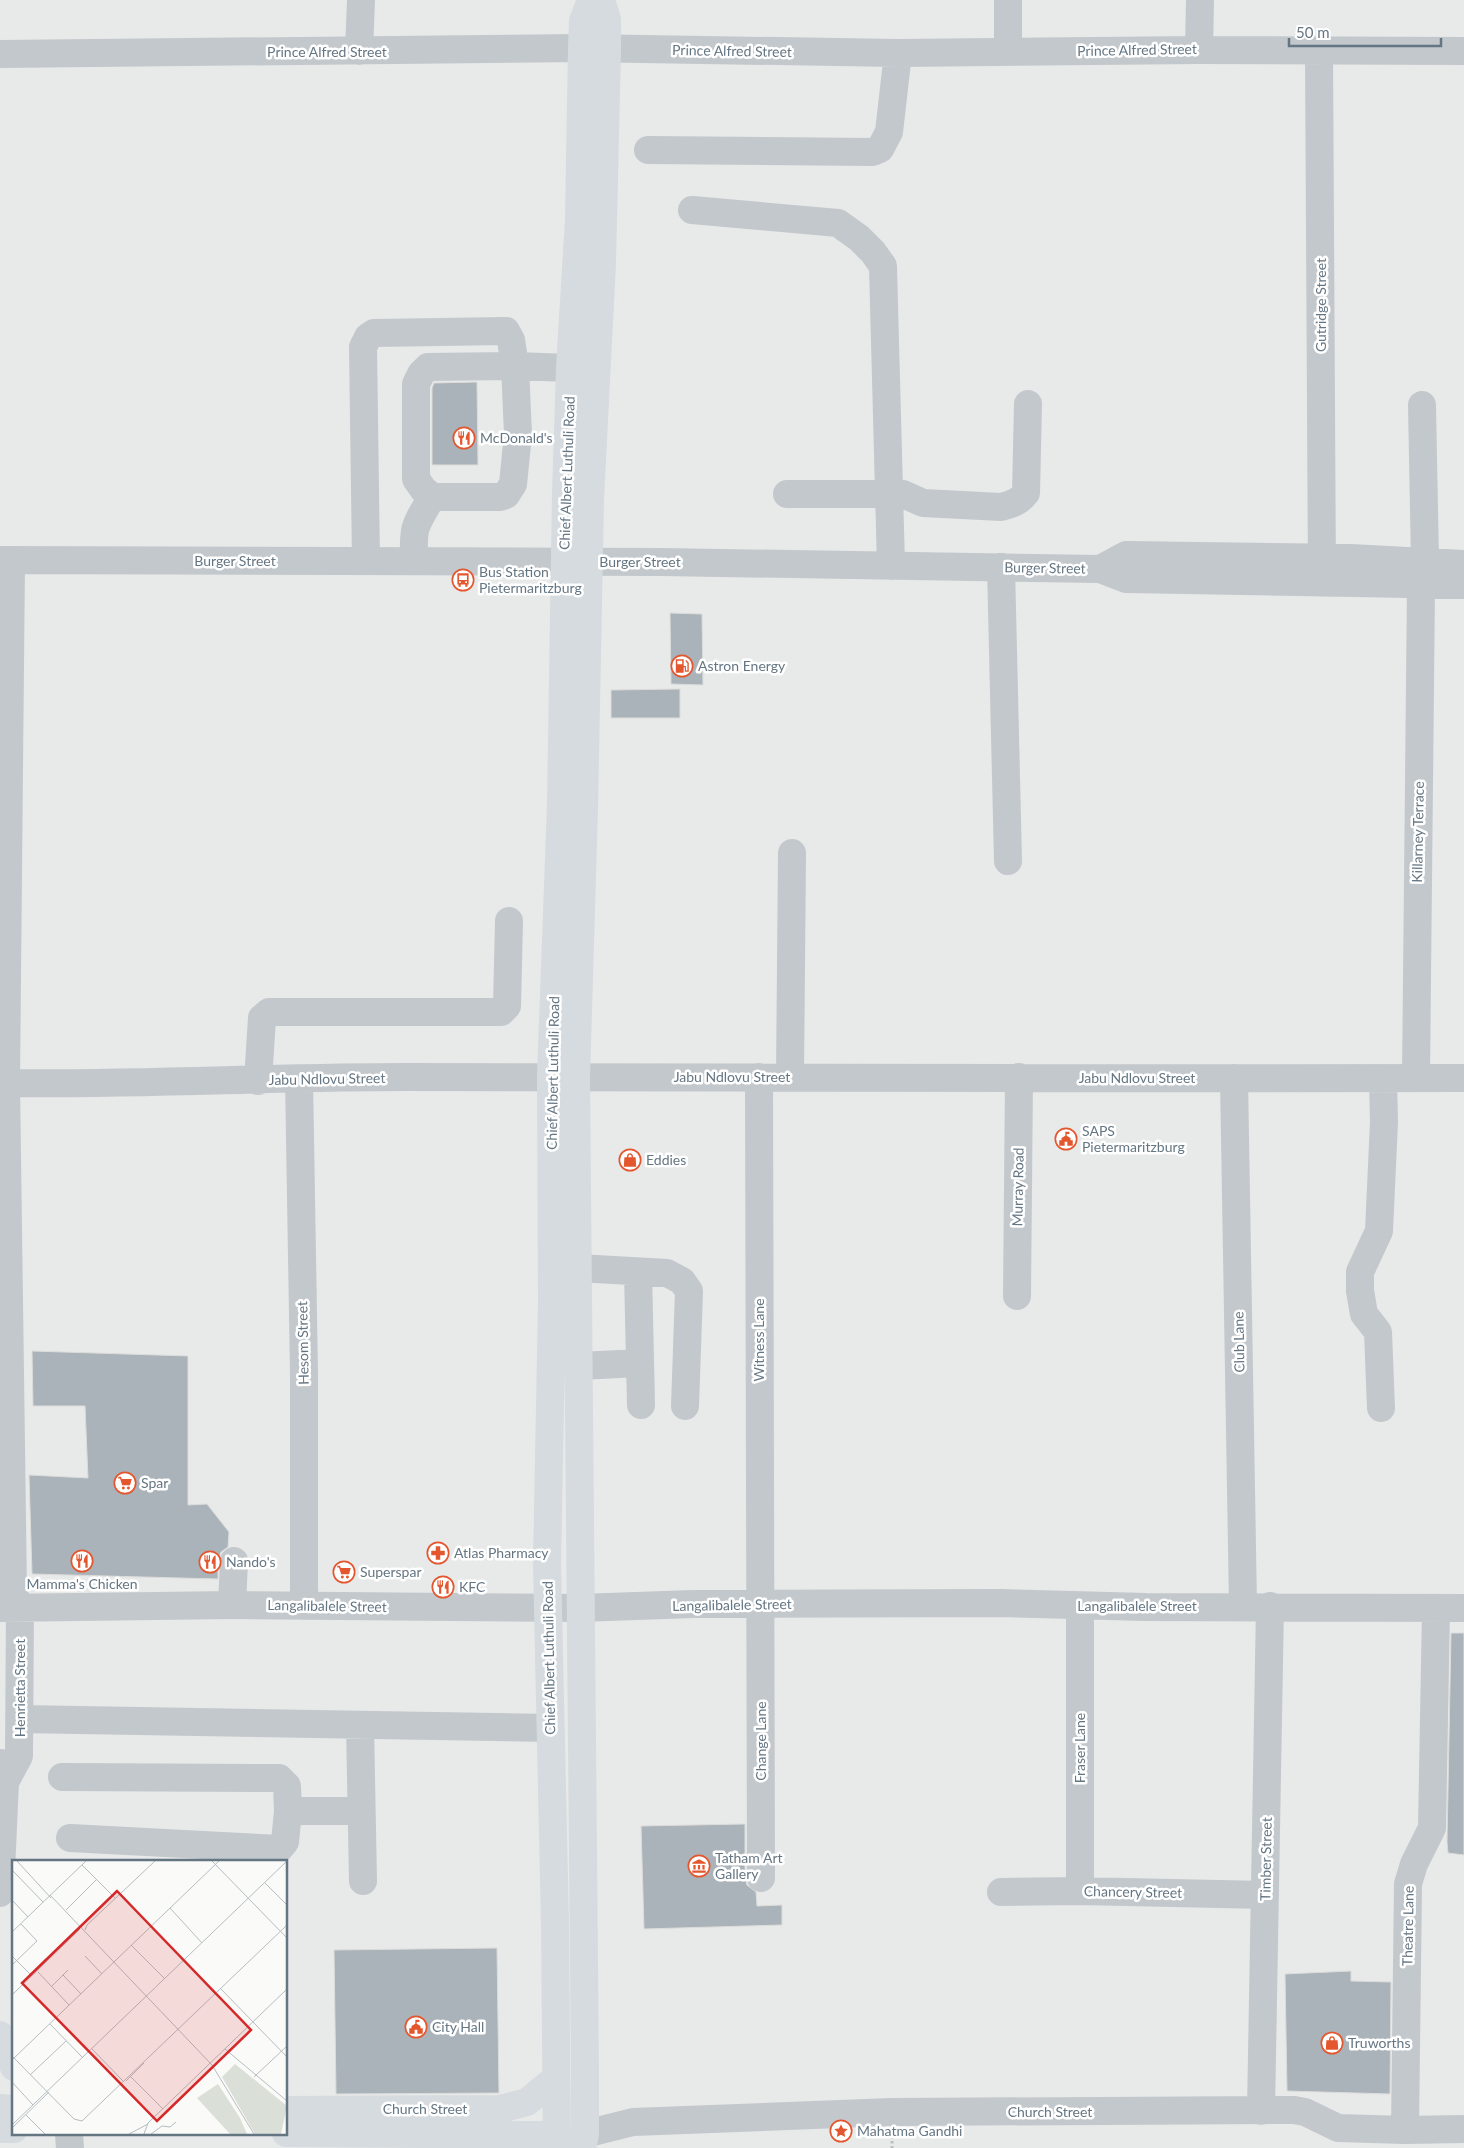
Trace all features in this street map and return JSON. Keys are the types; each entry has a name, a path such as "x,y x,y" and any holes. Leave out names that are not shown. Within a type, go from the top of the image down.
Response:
{"main road":[{"name":"Chief Albert Luthuli Road","path":"576,562 590,499 602,263 594,48 583,20 591,0"},
{"name":"Chief Albert Luthuli Road","path":"584,2141 578,1268 564,1077 561,804 576,562 570,368 579,220 594,48 607,19 601,0"},
{"name":"Chief Albert Luthuli Road","path":"557,2142 555,1925 547,1608 552,1302 564,1077"},
{"path":"0,2035 12,2062"},
{"name":"Church Street","path":"288,2110 500,2109 527,2102 556,2079"},
{"name":"Church Street","path":"288,2133 557,2142"}],"street":[{"path":"359,51 361,0"},
{"path":"1008,0 1008,52"},
{"path":"1199,50 1200,0"},
{"name":"Prince Alfred Street","path":"0,54 594,48 898,53 1464,50"},
{"name":"Gutridge Street","path":"1320,51 1322,571"},
{"path":"648,150 873,152 880,148 889,132 898,53"},
{"path":"692,210 838,223 859,238 873,252 882,266 891,566"},
{"path":"366,561 363,347 368,338 374,333 506,331 511,340 515,366 518,434 513,484 510,490 500,497 432,498 416,479 416,384 418,378 428,368 515,366 570,368"},
{"path":"786,494 889,493 903,494 924,503 1001,506 1021,500 1026,493 1028,404"},
{"name":"Killarney Terrace","path":"1416,1078 1423,574 1422,404"},
{"path":"414,561 413,532 415,524 432,498"},
{"name":"Burger Street","path":"5,560 661,562 1100,569 1126,555 1322,571 1423,574 1464,584"},
{"name":"Henrietta Street","path":"0,1893 5,1782 1,1761 7,1719 9,1604 3,1083 5,560"},
{"name":"Burger Street","path":"1423,574 1464,564"},
{"path":"1001,568 1008,861"},
{"path":"790,1077 792,852"},
{"path":"258,1081 262,1018 269,1012 501,1012 507,1006 509,921"},
{"name":"Jabu Ndlovu Street","path":"3,1083 564,1077 1019,1077 1384,1080 1464,1078"},
{"name":"Witness Lane","path":"759,1077 760,1604"},
{"name":"Murray Road","path":"1017,1296 1019,1077"},
{"name":"Club Lane","path":"1234,1078 1243,1606"},
{"name":"Hesom Street","path":"299,1079 304,1373 304,1606"},
{"path":"1381,1408 1378,1332 1364,1314 1360,1291 1360,1272 1379,1231 1384,1080"},
{"path":"578,1268 667,1273 682,1281 689,1291 685,1406"},
{"path":"638,1272 641,1406"},
{"path":"579,1366 640,1362"},
{"path":"232,1605 234,1561"},
{"name":"Langalibalele Street","path":"9,1604 580,1608 760,1604 1001,1603 1080,1606 1464,1608"},
{"name":"Henrietta Street","path":"7,1719 1,1659 9,1604"},
{"name":"Change Lane","path":"760,1604 761,1878"},
{"name":"Fraser Lane","path":"1080,1606 1080,1891"},
{"name":"Timber Street","path":"1261,2111 1270,1606"},
{"name":"Theatre Lane","path":"1405,2130 1408,1884 1414,1864 1432,1828 1436,1608"},
{"path":"7,1719 550,1728"},
{"path":"360,1725 363,1881"},
{"path":"62,1777 278,1778 287,1786 288,1811 285,1842 279,1849 70,1838"},
{"path":"288,1811 361,1811"},
{"name":"Chancery Street","path":"1001,1892 1080,1891 1265,1895"},
{"name":"Church Street","path":"584,2104 633,2122"},
{"name":"Church Street","path":"584,2141 633,2122 892,2112 1294,2110 1305,2112 1338,2138 1405,2130 1464,2129"}],"shaded area":[{"path":"0,0 1464,0 1464,2148 0,2148"}],"building":[{"path":"477,382 478,465 432,465 432,388 434,383"},
{"path":"670,613 702,614 703,685 671,684"},
{"path":"680,689 680,718 611,718 611,690"},
{"path":"32,1351 188,1356 188,1505 207,1504 229,1532 228,1547 221,1552 218,1560 218,1579 32,1574 29,1475 88,1478 85,1406 33,1406"},
{"path":"1451,1633 1464,1633 1464,1855 1448,1853 1447,1842"},
{"name":"Tatham Art Gallery","path":"745,1824 745,1878 747,1885 756,1892 757,1906 782,1905 782,1925 644,1929 641,1826"},
{"name":"City Hall","path":"497,1948 499,2093 336,2094 334,1950"},
{"path":"1351,1971 1351,1981 1391,1982 1390,2094 1287,2091 1285,1974"}],"place":[{"name":"McDonald's","path":"464,438"},
{"name":"Bus Station Pietermaritzburg","path":"463,580"},
{"name":"Astron Energy","path":"682,666"},
{"name":"SAPS Pietermaritzburg","path":"1066,1139"},
{"name":"Eddies","path":"630,1160"},
{"name":"Spar","path":"125,1483"},
{"name":"Atlas Pharmacy","path":"438,1553"},
{"name":"Mamma's Chicken","path":"82,1561"},
{"name":"Nando's","path":"210,1562"},
{"name":"Superspar","path":"344,1572"},
{"name":"KFC","path":"443,1587"},
{"name":"Tatham Art Gallery","path":"699,1866"},
{"name":"City Hall","path":"416,2027"},
{"name":"Truworths","path":"1332,2043"},
{"name":"Mahatma Gandhi","path":"841,2131"}]}
